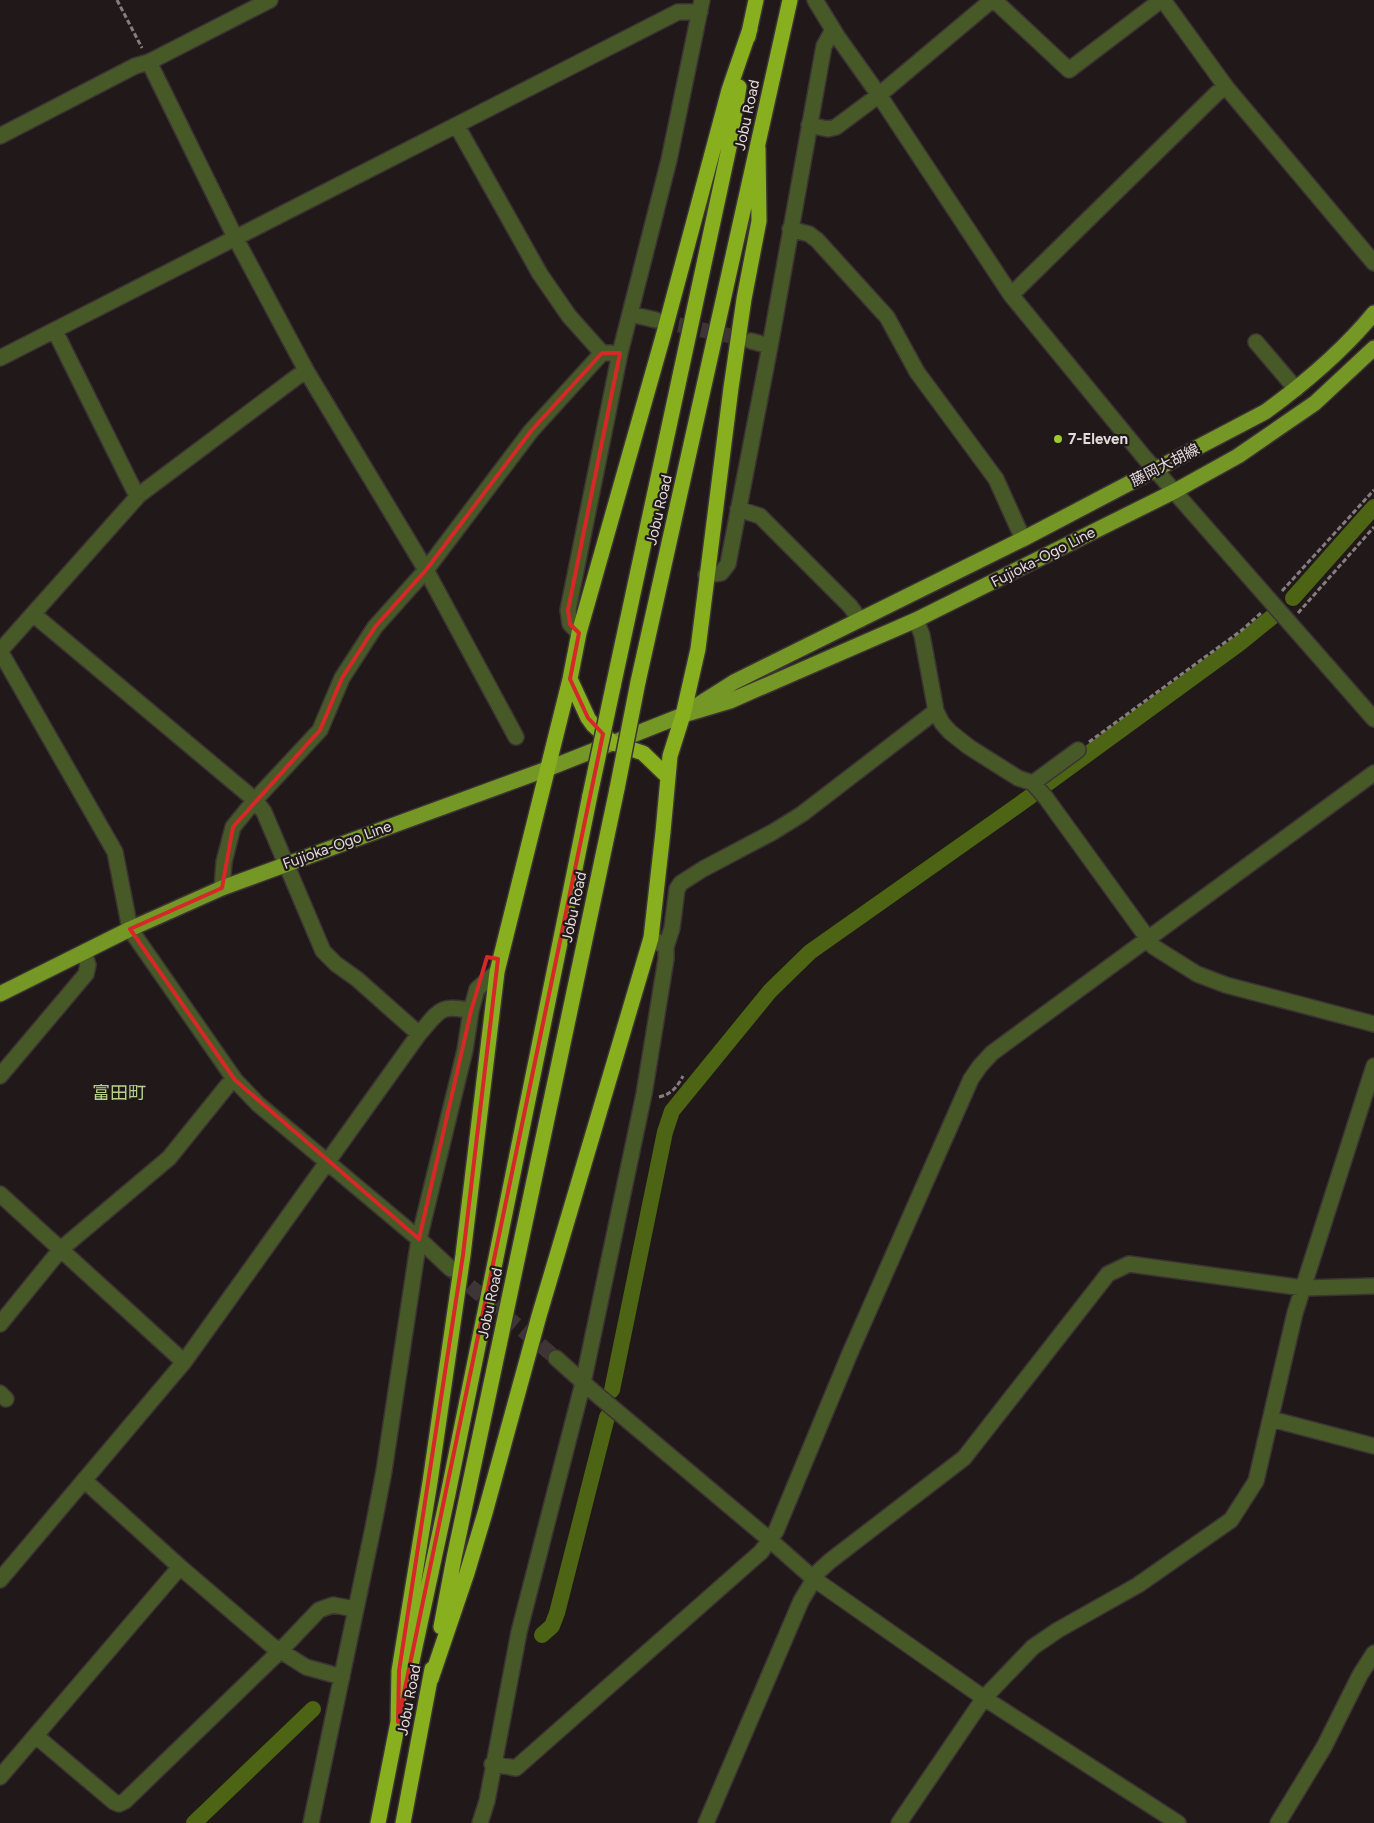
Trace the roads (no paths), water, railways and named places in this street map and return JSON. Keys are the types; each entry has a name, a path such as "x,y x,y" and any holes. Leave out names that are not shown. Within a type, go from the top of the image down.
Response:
{"highway":[{"name":"Jobu Road","path":"378,1823 448,1494 590,795 730,143 756,0"},
{"name":"Jobu Road","path":"403,1823 454,1558 638,682 790,0"},
{"path":"398,1722 400,1671 463,1256 497,972 570,679 579,633 730,90 750,28"},
{"path":"431,1679 483,1521 539,1316 651,938 670,756 683,715 698,649 706,575 744,299 759,221 758,148"},
{"path":"570,679 588,718 613,743 643,753 668,776"}],"main road":[{"name":"藤岡大胡線","path":"860,620 1023,539 1265,412 1334,357 1374,314"},
{"name":"Fujioka-Ogo Line","path":"0,994 130,929 222,888 547,769 683,715 730,701 916,620 1175,491 1238,456 1315,403 1374,348"},
{"name":"Fujioka-Ogo Line","path":"683,715 734,682 860,620"}],"street":[{"path":"0,136 134,66 149,62 270,0"},
{"path":"809,126 828,129 836,127 879,95 993,0 1069,70 1159,0"},
{"path":"1163,0 1226,87 1374,263"},
{"path":"817,1 833,30 879,95 1011,295 1156,470 1374,719"},
{"path":"0,358 678,12 701,6 669,160 620,353 568,610 570,624 579,633"},
{"path":"706,575 721,573 728,564 770,346 824,46 833,30"},
{"path":"149,62 236,239 307,372 426,570 516,737"},
{"path":"1011,295 1216,93 1226,87"},
{"path":"457,126 540,274 569,316 602,353"},
{"path":"790,229 809,234 816,240 887,317 917,372 996,479 1023,539"},
{"path":"630,314 656,320"},
{"path":"55,331 134,490 140,495"},
{"path":"751,341 770,346"},
{"path":"1256,342 1296,389"},
{"path":"222,888 224,862 233,827 255,800 320,730 342,678 375,627 426,570 531,431 602,353 620,353"},
{"path":"307,372 298,376 140,495 0,651 115,852 130,929 235,1080 258,1104 419,1239 450,1269"},
{"path":"738,509 760,516 850,606 860,620"},
{"path":"33,614 255,800 264,812 287,863 323,951 419,1034"},
{"path":"916,620 922,635 936,711 942,723 957,738 1018,778 1033,783 1046,798 1154,947 1197,974 1226,985 1374,1024"},
{"path":"480,1823 487,1801 492,1764 519,1632 583,1384 644,1094 666,958 666,947 672,928 677,889 681,883 703,869 773,832 802,814 936,711"},
{"path":"1033,783 1078,750"},
{"path":"492,1764 516,1768 761,1552 770,1540 776,1531 850,1353 971,1079 980,1066 992,1053 1374,773"},
{"path":"651,938 666,947"},
{"path":"0,1076 86,974 88,965 84,952"},
{"path":"311,1823 355,1609 374,1528 419,1239 465,1050 471,1010 477,989 497,972"},
{"path":"0,1580 184,1362 419,1034 438,1012 446,1008 454,1007 471,1010"},
{"path":"899,1823 984,1698 1033,1647 1058,1630 1138,1586 1230,1520 1256,1481 1295,1313 1374,1066"},
{"path":"0,1324 61,1249 169,1158 228,1085 235,1080"},
{"path":"0,1194 184,1362"},
{"path":"706,1823 801,1601 814,1579 830,1561 964,1458 1108,1274 1129,1264 1304,1288 1374,1286"},
{"path":"556,1358 583,1384 814,1579 984,1698 1178,1823"},
{"path":"1270,1419 1374,1446"},
{"path":"84,1480 180,1567 280,1651 306,1667 342,1677"},
{"path":"0,1777 180,1567"},
{"path":"36,1736 114,1802 119,1804 125,1801 280,1651 319,1610 333,1605 355,1609"},
{"path":"1278,1823 1324,1747 1360,1675 1374,1653"}],"waterway":[{"path":"1293,598 1374,507"},
{"path":"1048,783 1240,643 1272,617"},
{"path":"612,1390 665,1132 672,1111 770,991 810,952 1031,796"},
{"path":"542,1635 552,1626 557,1613 607,1417"},
{"path":"194,1823 313,1709"}],"tunnel":[{"path":"656,320 749,340"},
{"path":"452,1271 556,1358"}],"place":[{"name":"7-Eleven","path":"1058,439"}],"district":[{"name":"富田町","path":"119,1093"}]}
